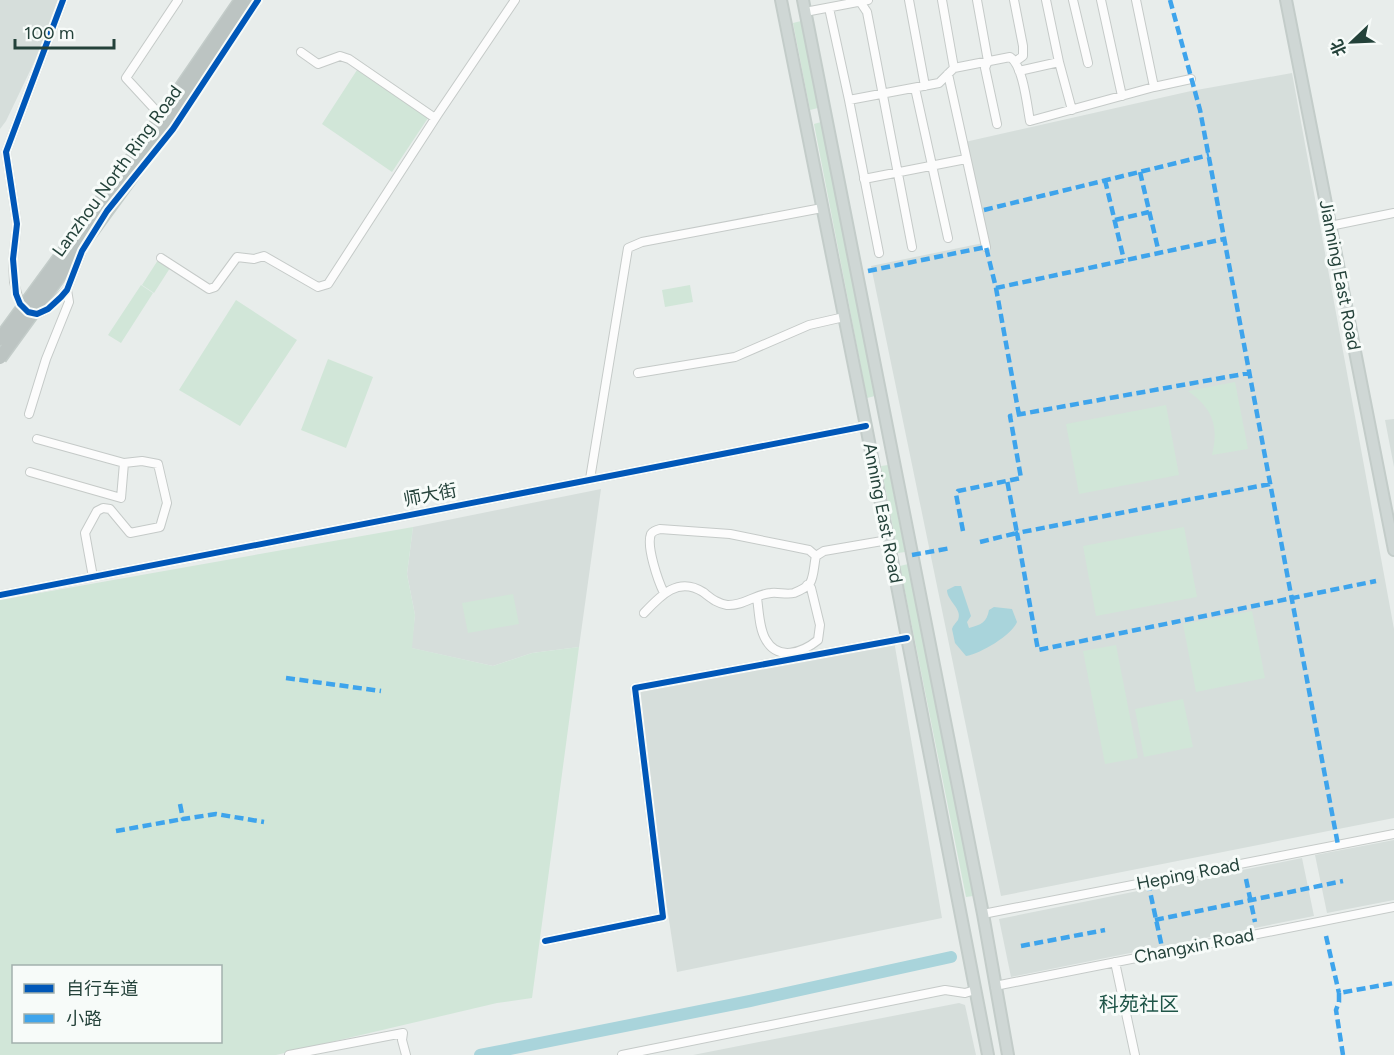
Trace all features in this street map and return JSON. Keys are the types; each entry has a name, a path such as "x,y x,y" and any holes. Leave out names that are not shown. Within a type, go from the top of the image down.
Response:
{"highway":[{"name":"Lanzhou North Ring Road","path":"0,339 141,146 241,0"},
{"name":"Lanzhou North Ring Road","path":"0,358 154,146 256,0"}],"main road":[{"name":"Anning East Road","path":"781,0 988,1055"},
{"name":"Anning East Road","path":"803,0 983,914 1008,1055"},
{"name":"Jianning East Road","path":"1286,0 1394,550"},
{"path":"927,742 948,738"}],"street":[{"path":"63,0 6,152 17,224 13,259 14,282 20,304 28,312 37,314 48,309 67,290 82,251 106,212 173,129 256,0"},
{"path":"173,129 126,78 178,0"},
{"path":"161,258 209,289 215,287 237,258 254,259 264,256 318,287 328,284 435,118 515,0"},
{"path":"805,12 868,0"},
{"path":"909,0 925,86"},
{"path":"942,0 954,68"},
{"path":"977,0 988,61 985,68 997,124"},
{"path":"1014,0 1023,46 1023,56 1016,61"},
{"path":"1046,0 1072,110"},
{"path":"1073,0 1088,63"},
{"path":"1101,0 1122,96"},
{"path":"1136,0 1154,87"},
{"path":"859,1 867,12 912,247"},
{"path":"829,8 879,253"},
{"path":"301,52 318,64 340,56 349,59 435,118"},
{"path":"849,100 939,83 954,68 1010,57 1016,61 1030,121 1191,79"},
{"path":"1019,71 1059,62"},
{"path":"948,74 986,247"},
{"path":"915,88 948,238"},
{"path":"864,178 966,159"},
{"path":"590,479 628,248 642,242 822,208"},
{"path":"1330,226 1394,213"},
{"path":"29,414 46,359 69,302 67,290"},
{"path":"638,373 735,357 808,325 844,317"},
{"name":"师大街","path":"0,595 866,426"},
{"path":"37,439 124,463 142,461 158,464 167,503 160,527 130,533 110,509 97,510 85,533 93,577"},
{"path":"30,472 121,498 124,463"},
{"path":"664,593 657,578 651,545 653,531 660,529 730,534 809,550 816,556"},
{"path":"644,613 664,593 681,587 691,587 701,591 714,602 727,604 741,604 772,592 794,593 812,580 816,556 824,551 888,540"},
{"path":"756,598 764,638 773,650 789,654 807,649 818,640 820,625 811,588 807,585"},
{"path":"545,941 663,917 635,688 907,638"},
{"name":"Heping Road","path":"983,914 1394,834"},
{"name":"Changxin Road","path":"995,986 1394,907"},
{"path":"1115,962 1135,1055"},
{"path":"622,1055 945,990 965,993 975,990"},
{"path":"289,1055 403,1033 402,1040 406,1054"}],"shaded area":[{"path":"0,0 64,0 6,121 0,129"},
{"path":"1292,73 1394,629 1394,818 1001,896 871,266 988,242 965,142 1191,91"},
{"path":"1394,419 1394,467 1385,420"},
{"path":"601,489 579,647 532,653 493,666 411,648 415,615 407,574 413,527"},
{"path":"894,641 942,918 677,972 633,686"},
{"path":"1394,840 1394,900 1327,913 1315,855"},
{"path":"1302,858 1314,916 1011,977 999,919"},
{"path":"959,1003 965,1005 976,1055 693,1055"}],"green space":[{"path":"801,21 818,108 810,110 793,23"},
{"path":"357,70 428,118 392,172 322,124"},
{"path":"821,122 875,396 867,398 814,124"},
{"path":"158,260 170,268 154,293 142,285"},
{"path":"141,285 153,293 121,343 108,335"},
{"path":"690,285 693,302 665,307 662,290"},
{"path":"236,300 297,340 240,426 179,390"},
{"path":"328,359 373,377 346,448 301,430"},
{"path":"1235,382 1248,449 1212,455 1215,435 1212,419 1203,405 1188,391"},
{"path":"1166,405 1179,475 1079,494 1066,424"},
{"path":"888,465 905,552 898,553 881,466"},
{"path":"413,527 407,574 415,615 412,648 493,666 532,653 579,647 532,998 497,1003 276,1055 0,1055 0,600"},
{"path":"1184,527 1197,597 1096,616 1083,546"},
{"path":"908,564 973,896 966,897 900,566"},
{"path":"513,594 519,624 468,633 462,603"},
{"path":"1252,611 1265,678 1196,692 1183,624"},
{"path":"1116,645 1138,758 1105,764 1083,651"},
{"path":"1183,699 1193,747 1144,757 1135,709"}],"water":[{"path":"961,586 971,616 967,622 969,628 983,622 989,610 994,607 1012,609 1017,622 1014,627 995,643 966,656 955,643 952,629 959,616 947,590"}],"waterway":[{"path":"480,1055 750,1001 951,957"}],"marked path":[{"path":"1170,0 1200,110 1338,845"},
{"path":"984,210 1209,155"},
{"path":"1140,172 1159,253"},
{"path":"1105,180 1124,260"},
{"path":"1115,220 1149,212"},
{"path":"996,288 1224,239"},
{"path":"868,271 986,247 996,288 1019,415"},
{"path":"963,531 956,494 958,491 1021,478 1010,416 1249,373"},
{"path":"980,542 1017,533 1007,480"},
{"path":"1270,484 1017,533 1038,650 1376,581"},
{"path":"912,555 951,548"},
{"path":"286,678 381,691"},
{"path":"180,804 183,819 216,814 264,822"},
{"path":"116,831 183,819"},
{"path":"1246,879 1255,922"},
{"path":"1155,920 1343,881"},
{"path":"1148,882 1163,952"},
{"path":"1021,946 1105,930"},
{"path":"1326,936 1339,993"},
{"path":"1343,1055 1336,1010 1339,993 1394,983"}],"cycle path":[{"path":"63,0 6,152 17,224 13,259 16,294 20,304 28,312 37,314 48,309 67,290 82,251 107,211 173,129 258,0"},
{"path":"0,595 866,426"},
{"path":"545,941 663,917 635,688 907,638"}],"district":[{"name":"科苑社区","path":"1139,1004"}]}
